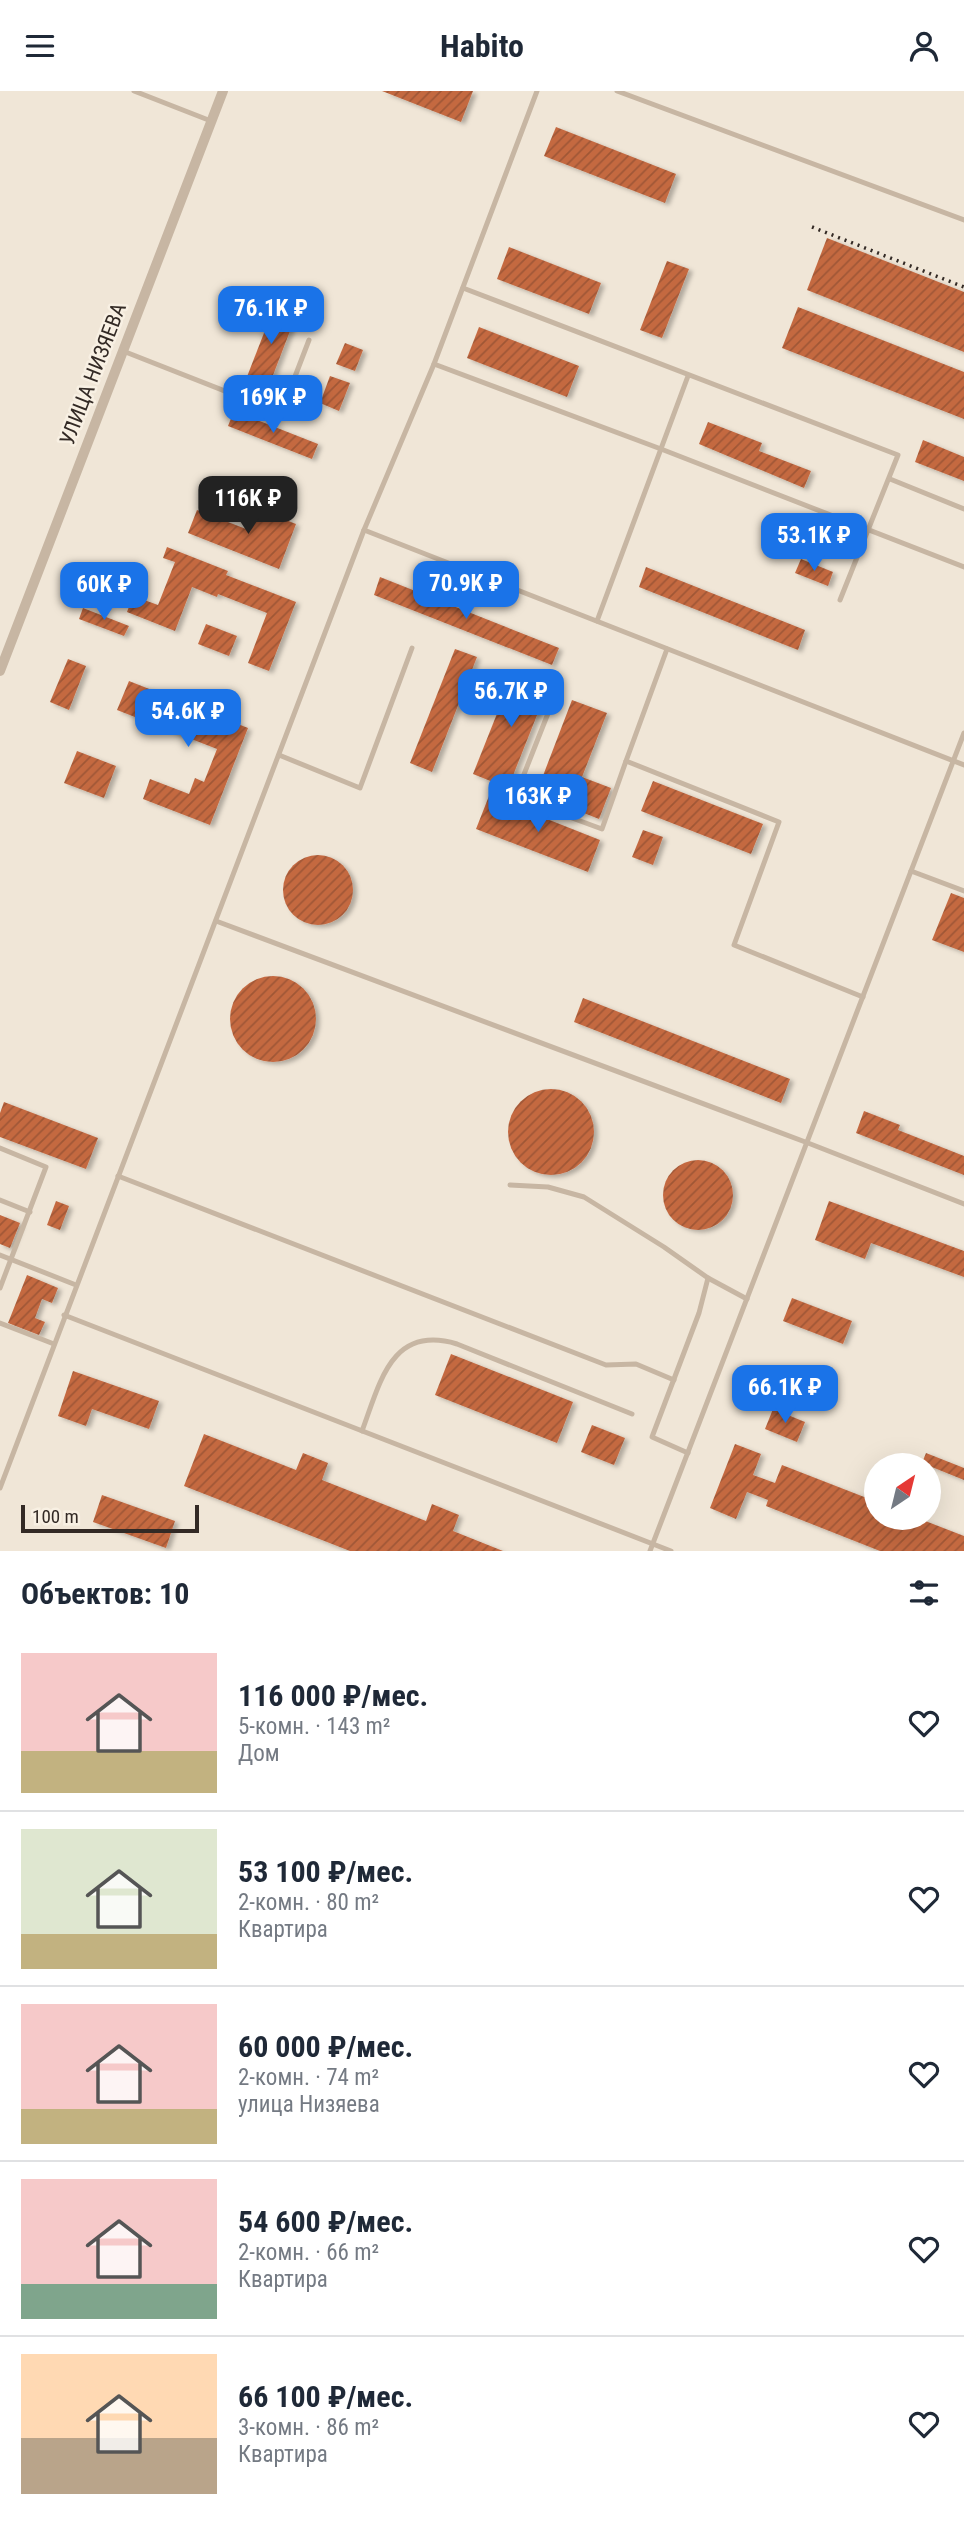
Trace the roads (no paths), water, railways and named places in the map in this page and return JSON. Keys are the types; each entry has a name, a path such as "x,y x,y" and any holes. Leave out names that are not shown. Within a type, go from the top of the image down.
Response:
{"street":[{"name":"УЛИЦА НИЗЯЕВА","path":"0,671 223,91"}],"lane":[{"path":"134,91 211,121"},
{"path":"0,1488 364,530 434,364 537,91"},
{"path":"617,91 964,220"},
{"path":"463,288 898,455 840,600"},
{"path":"123,351 281,413 309,340"},
{"path":"434,364 964,567"},
{"path":"597,621 688,376"},
{"path":"890,479 964,509"},
{"path":"364,530 964,765"},
{"path":"279,755 360,788 412,648"},
{"path":"558,688 516,797 602,829 667,649"},
{"path":"650,1551 964,733"},
{"path":"626,761 779,822 734,945 863,997"},
{"path":"911,871 964,891"},
{"path":"216,921 964,1204"},
{"path":"0,1149 46,1167 0,1288"},
{"path":"118,1176 606,1364 636,1364 674,1380"},
{"path":"510,1185 548,1187 584,1197 708,1278 747,1300"},
{"path":"0,1200 30,1212"},
{"path":"0,1255 76,1285"},
{"path":"688,1453 652,1437 699,1313 708,1278"},
{"path":"64,1315 671,1551"},
{"path":"0,1323 54,1344"},
{"path":"362,1431 385,1370 396,1354 412,1343 431,1339 457,1345 632,1414"}],"railway":[{"path":"812,227 964,287"}]}
